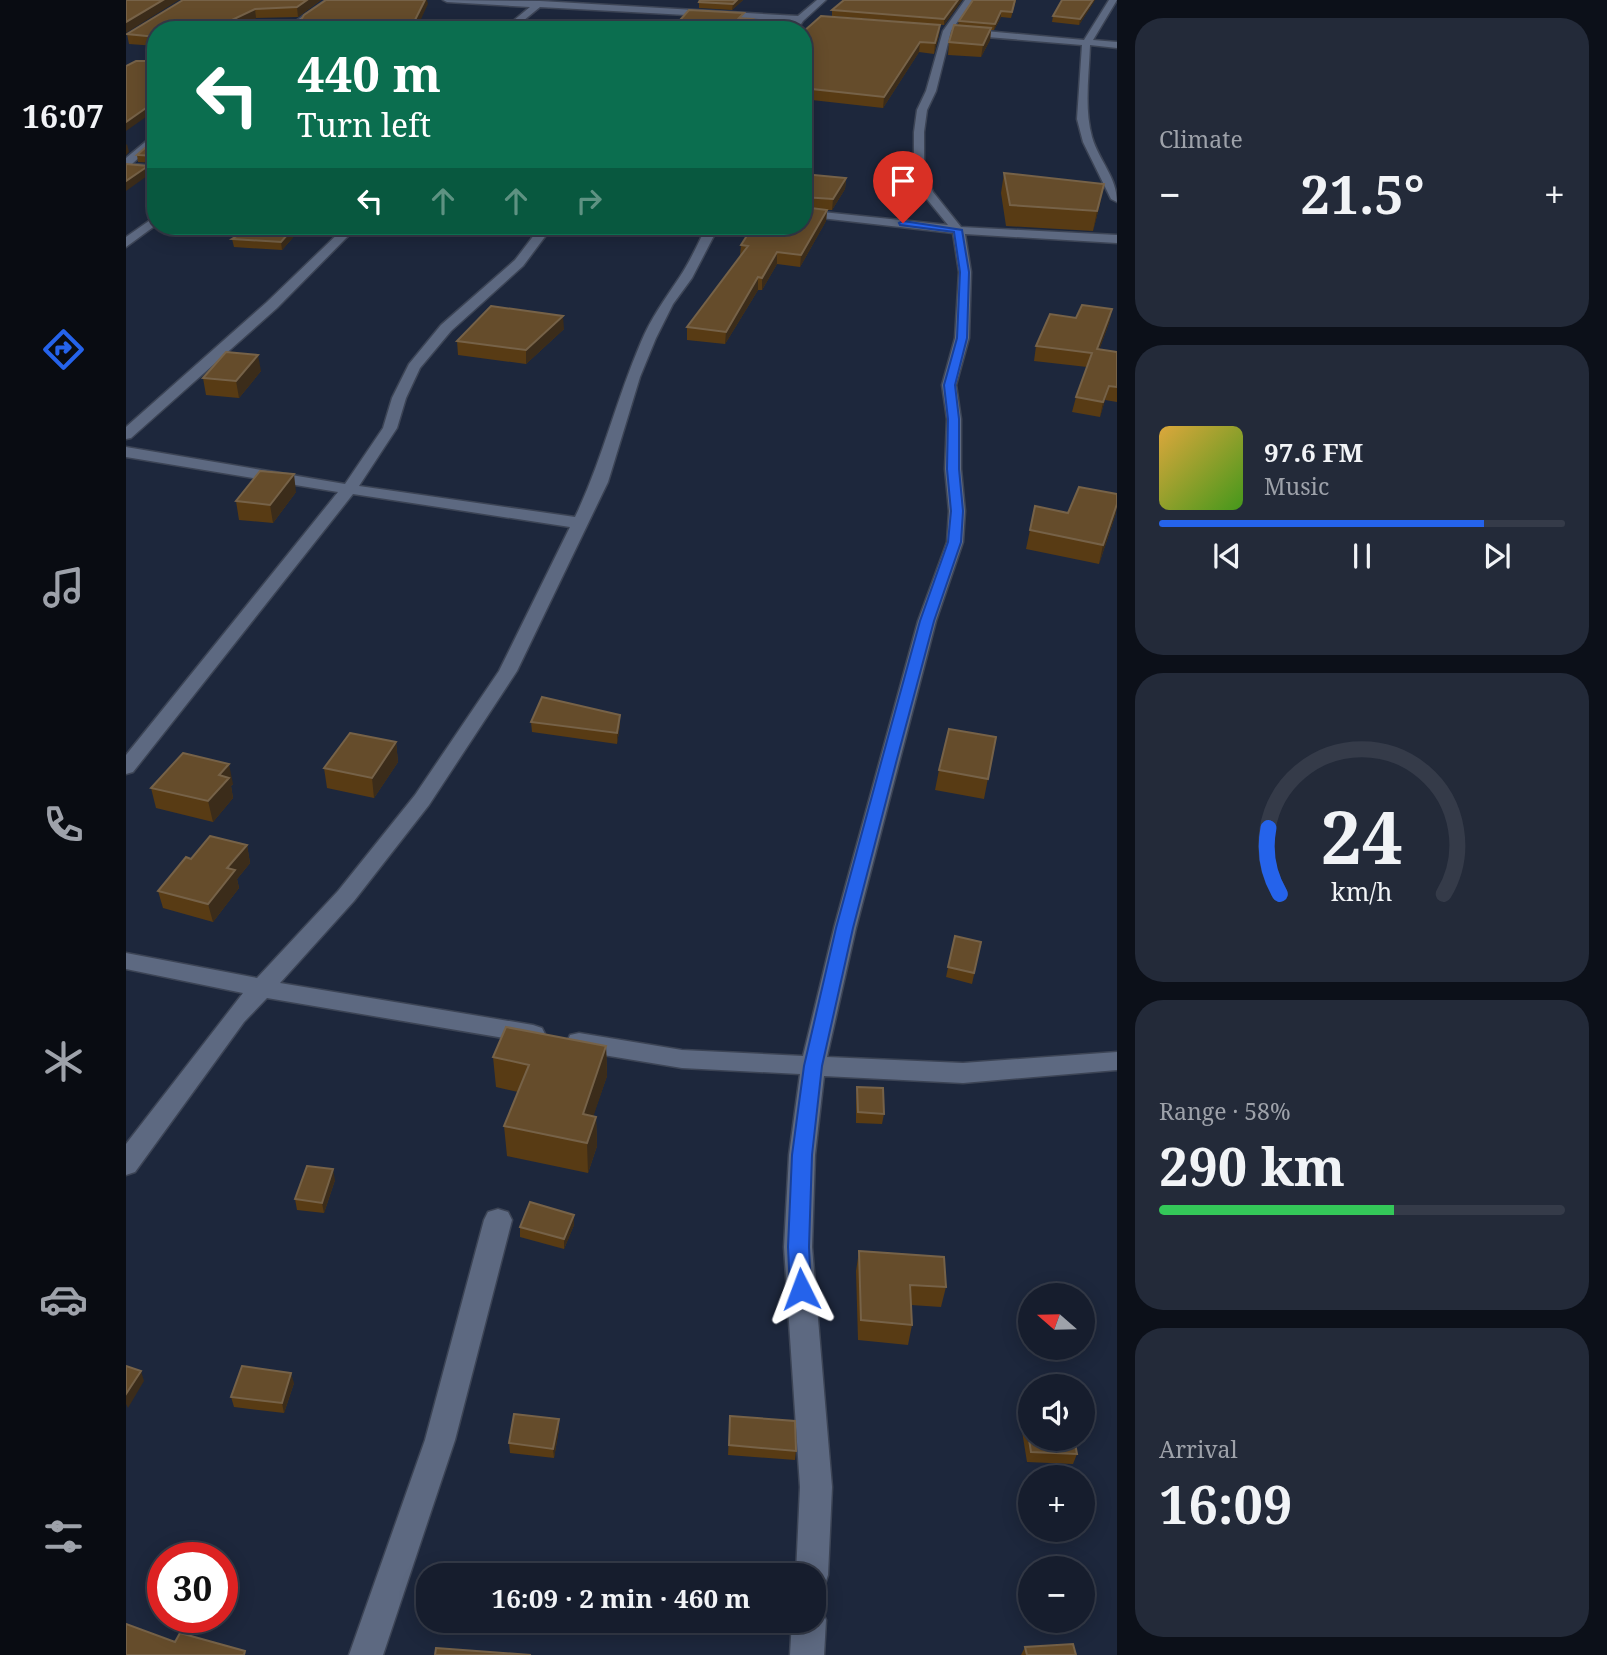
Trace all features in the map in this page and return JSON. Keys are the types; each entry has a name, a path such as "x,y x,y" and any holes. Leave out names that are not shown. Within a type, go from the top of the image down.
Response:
{"street":[{"path":"300,21 331,0"},
{"path":"447,0 541,3 658,13 814,20"},
{"path":"652,21 658,13 677,0"},
{"path":"800,19 822,0"},
{"path":"813,1563 816,1487 798,1247 802,1155 813,1066 845,928 927,621 955,542 957,511 953,469 954,419 949,385 962,338 965,272 958,230 928,193 919,170 922,110 931,91 947,31 969,0"},
{"path":"1113,0 1086,44 1082,119 1088,142 1117,199"},
{"path":"518,21 541,3"},
{"path":"934,30 1117,45"},
{"path":"126,166 147,145"},
{"path":"126,166 147,168"},
{"path":"812,213 958,230 1117,239"},
{"path":"126,243 147,226"},
{"path":"126,435 272,305 343,235"},
{"path":"126,768 349,489 390,428 399,397 414,367 446,328 519,263 540,235"},
{"path":"126,1164 236,1016 346,896 422,800 508,671 600,482 649,338 667,303 686,278 708,235"},
{"path":"126,452 579,523"},
{"path":"126,961 261,988 682,1059 963,1073 1117,1061"},
{"path":"366,1655 440,1440 498,1220"},
{"path":"807,1655 808,1633"}],"building":[{"path":"126,0 163,0 126,22"},
{"path":"183,0 307,0 297,7 255,9 230,21 148,21"},
{"path":"326,0 425,0 414,21 300,21 304,15"},
{"path":"737,0 733,4 699,2"},
{"path":"844,0 958,0 944,19 832,10"},
{"path":"973,0 1015,0 1012,12 1001,11 995,24 959,21"},
{"path":"1062,0 1093,0 1080,19 1053,16"},
{"path":"689,10 744,13 739,18 753,19 751,21 679,21"},
{"path":"821,16 940,25 935,43 920,42 884,97 812,89 812,24"},
{"path":"147,22 147,36 127,34"},
{"path":"954,25 991,28 983,45 949,42"},
{"path":"136,61 147,61 147,107 126,122 126,66"},
{"path":"146,147 147,147 147,156 137,155"},
{"path":"126,164 147,166 147,167 126,181"},
{"path":"1004,173 1104,184 1097,211 1010,205"},
{"path":"812,175 846,178 833,199 812,198"},
{"path":"812,208 827,210 801,255 777,252 762,278 758,277 726,332 687,327 748,246 741,245 747,235 812,235"},
{"path":"238,235 287,235 281,242 232,239"},
{"path":"1082,305 1112,309 1097,349 1117,352 1117,387 1109,386 1103,402 1076,397 1092,353 1036,346 1050,314 1076,318"},
{"path":"491,306 563,316 526,350 457,341"},
{"path":"226,352 258,355 236,381 203,378"},
{"path":"260,471 294,474 270,505 236,501"},
{"path":"1079,487 1117,494 1117,504 1103,545 1030,530 1035,506 1068,513"},
{"path":"542,697 620,715 617,733 531,722"},
{"path":"949,729 996,737 988,779 939,770"},
{"path":"350,733 396,742 372,778 324,768"},
{"path":"183,753 229,764 219,775 229,778 208,801 151,788"},
{"path":"210,836 247,845 227,868 235,870 208,904 158,891 186,857 191,859"},
{"path":"955,936 981,942 974,973 948,967"},
{"path":"506,1027 606,1046 583,1114 596,1117 587,1143 504,1126 529,1065 493,1057"},
{"path":"857,1087 883,1088 884,1114 858,1112"},
{"path":"307,1166 333,1169 322,1203 295,1199"},
{"path":"530,1202 574,1215 564,1239 520,1227"},
{"path":"859,1251 944,1257 946,1287 910,1285 912,1325 861,1320"},
{"path":"126,1366 141,1371 126,1394"},
{"path":"242,1366 291,1373 282,1403 231,1397"},
{"path":"514,1414 559,1419 553,1449 509,1443"},
{"path":"730,1416 795,1421 796,1451 729,1445"},
{"path":"1076,1451 1077,1454 1031,1452"},
{"path":"126,1624 175,1642 180,1633 245,1651 244,1655 126,1655"},
{"path":"1073,1644 1076,1655 1027,1655 1025,1647"},
{"path":"436,1648 531,1655 435,1655"}],"route":[{"path":"801,1289 798,1247 802,1155 813,1066 845,928 927,621 955,542 957,511 953,469 954,419 949,385 962,338 965,272 958,230 903,223"}]}
